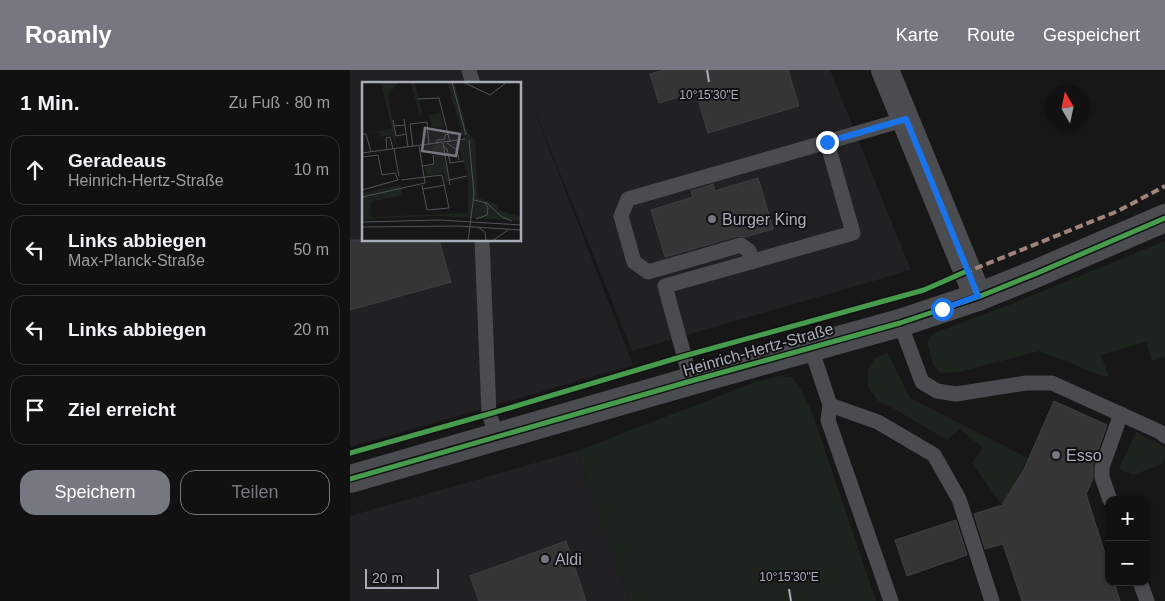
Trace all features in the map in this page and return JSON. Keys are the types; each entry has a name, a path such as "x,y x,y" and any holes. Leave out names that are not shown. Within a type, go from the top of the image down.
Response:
{"street":[{"path":"885,70 978,296"},
{"name":"Heinrich-Hertz-Straße","path":"350,479 900,323 1035,274 1165,218"}],"lane":[{"path":"468,70 472,82"},
{"path":"752,262 749,251 741,245 648,272 634,262 621,216 628,199 906,119"},
{"path":"691,381 665,286 853,233 827,142"},
{"path":"482,241 489,414 498,438"},
{"path":"900,323 922,382 937,391 956,394 1026,383 1052,383 1165,436"},
{"path":"811,348 830,405 828,420 891,601"},
{"path":"830,405 878,422 934,455 960,499 992,601"},
{"path":"1109,496 1102,477 1102,467 1121,414"},
{"path":"1141,586 1147,601"}],"shaded area":[{"path":"350,70 830,70 911,270 632,351 528,94 633,365 350,447"},
{"path":"1165,241 1165,357 1152,361 1146,342 1101,355 1109,377 1099,375 1039,351 959,372 941,373 933,365 927,342 934,333 1004,307"},
{"path":"888,353 910,398 1028,458 1002,505 972,463 983,448 960,429 947,440 878,401 868,387 868,370 876,357"},
{"path":"779,376 792,377 802,391 813,415 876,601 630,601 577,451 758,381"},
{"path":"1136,432 1165,447 1165,458 1162,464 1133,475 1119,469"},
{"path":"577,451 630,601 350,601 350,516"}],"building":[{"path":"665,70 788,70 799,106 708,133 696,92 659,103 650,74"},
{"name":"Burger King","path":"758,178 773,229 745,237 738,236 665,257 651,210 693,197 691,191 713,184 715,191"},
{"path":"350,240 439,241 451,282 350,310"},
{"path":"1054,401 1107,425 1093,464 1093,479 1086,494 1105,553 1105,586 1115,586 1120,601 1022,601 1003,544 985,549 974,514 1002,505 1025,467"},
{"path":"956,520 967,555 907,576 895,540"},
{"name":"Aldi","path":"566,541 586,601 479,601 470,576"}],"marked path":[{"path":"964,273 1118,211 1165,186"}],"cycle path":[{"path":"350,479 900,323 978,297 1165,218"},
{"path":"350,453 684,356 924,290 967,271"}],"place":[{"name":"Burger King","path":"712,219"},
{"name":"Esso","path":"1056,455"},
{"name":"Aldi","path":"545,559"}],"route":[{"path":"827,142 906,119 978,296 942,309"}]}
